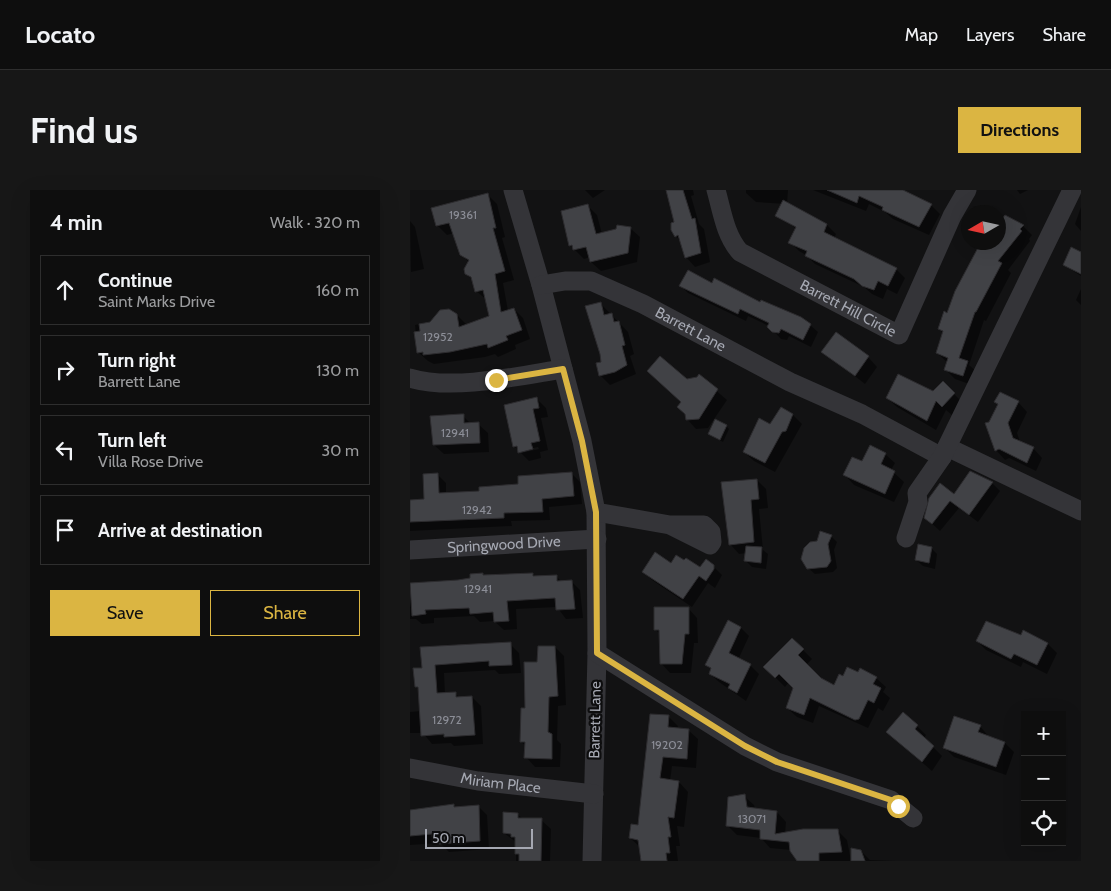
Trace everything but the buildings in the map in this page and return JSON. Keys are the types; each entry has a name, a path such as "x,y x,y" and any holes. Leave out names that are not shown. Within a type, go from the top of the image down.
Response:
{"street":[{"name":"Barrett Lane","path":"513,190 541,285 582,441 596,512 597,653 592,861"},
{"name":"Barrett Hill Circle","path":"716,190 730,237 740,252 900,335 952,216 967,190"},
{"path":"906,538 918,502 917,493 944,452 1072,190"},
{"name":"Barrett Lane","path":"541,285 565,281 591,281 643,304 790,382 1081,512"},
{"path":"410,378 426,383 496,380 563,369"},
{"path":"596,512 670,525"},
{"name":"Springwood Drive","path":"410,550 597,540"},
{"path":"597,653 761,754 777,762 891,800 913,818"},
{"name":"Miriam Place","path":"410,768 478,781 594,794"}],"route":[{"path":"496,380 563,369 594,490 597,540 597,653 745,746 777,762 891,800 898,806"}]}
